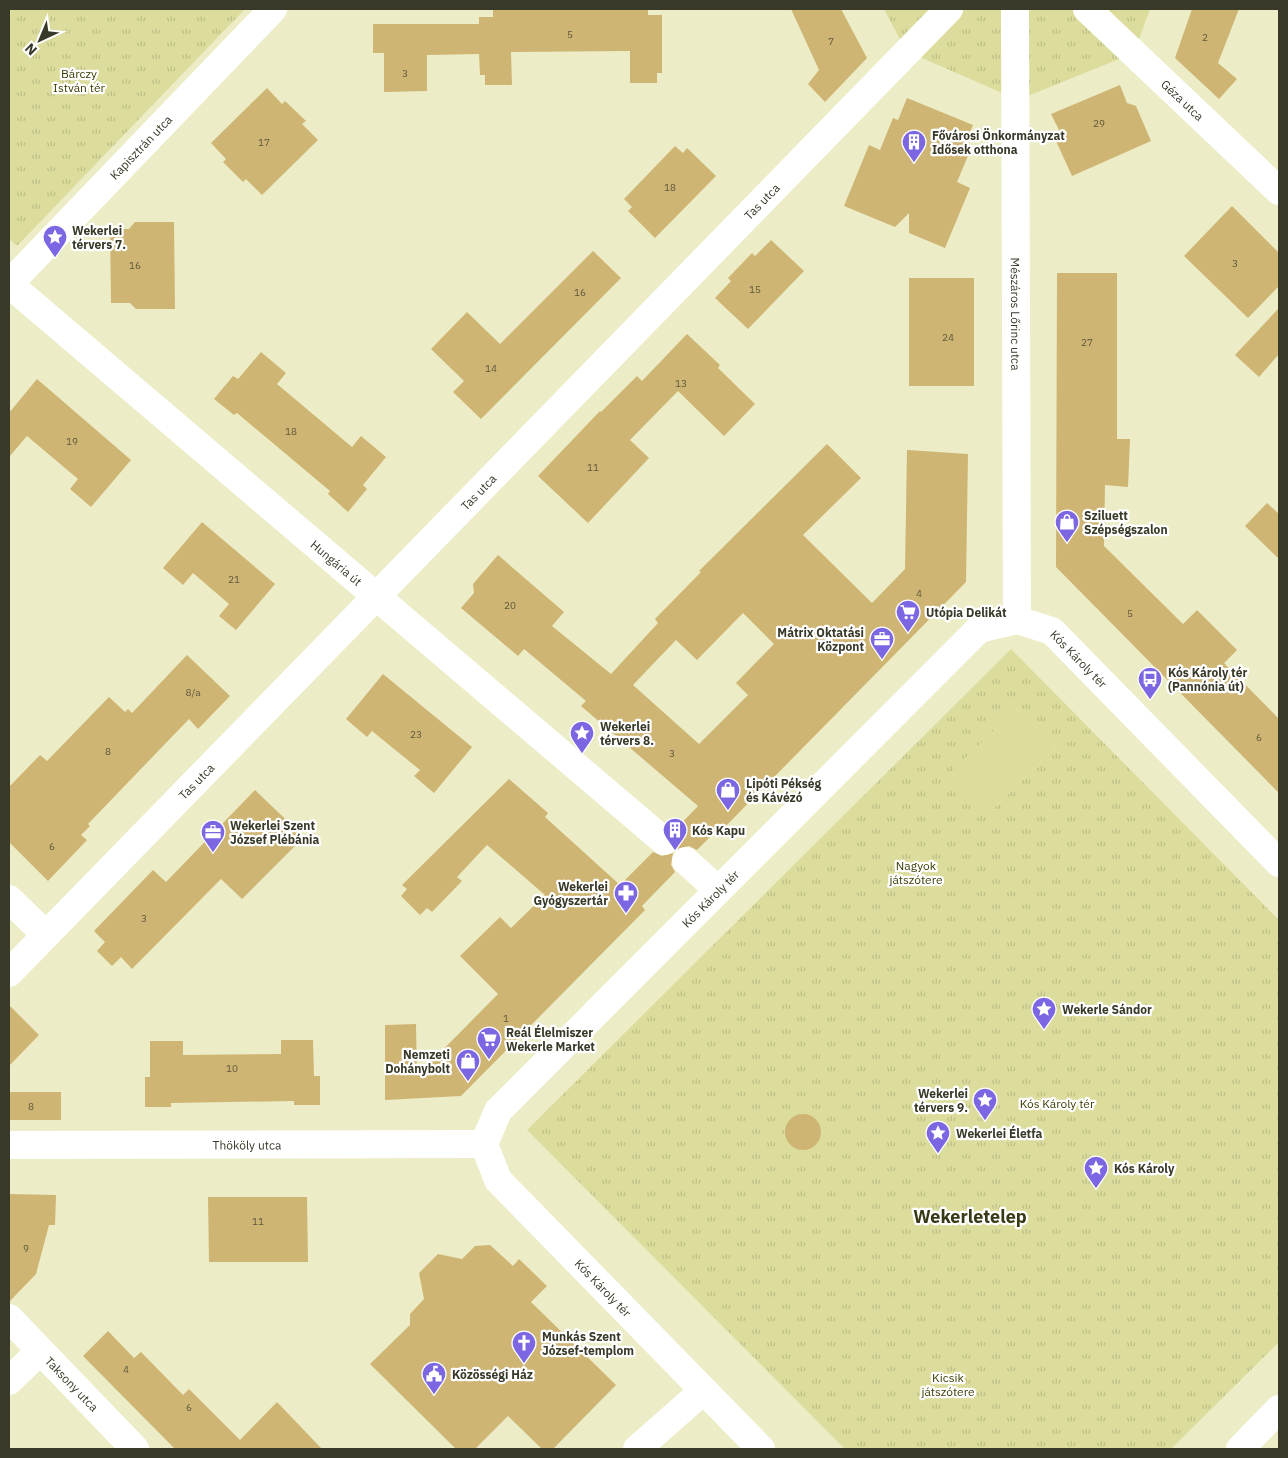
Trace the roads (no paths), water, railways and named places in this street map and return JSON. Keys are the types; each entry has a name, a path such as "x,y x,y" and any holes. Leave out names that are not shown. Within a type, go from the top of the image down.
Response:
{"street":[{"name":"Kapisztrán utca","path":"9,284 273,9"},
{"name":"Tas utca","path":"9,973 948,9"},
{"name":"Mészáros Lőrinc utca","path":"1016,9 1017,620"},
{"name":"Géza utca","path":"1087,9 1279,191"},
{"name":"Hungária út","path":"9,284 664,841"},
{"name":"Kós Károly tér","path":"761,1449 498,1180 484,1144 498,1111 979,629 1017,620 1052,631 1279,863"},
{"path":"686,861 718,890"},
{"path":"9,899 46,935"},
{"name":"Thököly utca","path":"9,1145 484,1144"},
{"name":"Taksony utca","path":"9,1318 135,1449"},
{"path":"9,1381 40,1351"},
{"path":"637,1449 703,1391"},
{"path":"1240,1449 1279,1409"}],"place":[{"name":"Fővárosi Önkormányzat Idősek otthona","path":"914,163"},
{"name":"Wekerlei térvers 7.","path":"55,258"},
{"name":"Sziluett Szépségszalon","path":"1067,543"},
{"name":"Utópia Delikát","path":"908,633"},
{"name":"Mátrix Oktatási Központ","path":"882,660"},
{"name":"Kós Károly tér (Pannónia út)","path":"1150,700"},
{"name":"Wekerlei térvers 8.","path":"582,754"},
{"name":"Lipóti Pékség és Kávézó","path":"728,811"},
{"name":"Kós Kapu","path":"675,851"},
{"name":"Wekerlei Szent József Plébánia","path":"213,853"},
{"name":"Wekerlei Gyógyszertár","path":"626,914"},
{"name":"Wekerle Sándor","path":"1044,1030"},
{"name":"Reál Élelmiszer Wekerle Market","path":"489,1060"},
{"name":"Nemzeti Dohánybolt","path":"468,1082"},
{"name":"Wekerlei térvers 9.","path":"985,1121"},
{"name":"Wekerlei Életfa","path":"938,1154"},
{"name":"Kós Károly","path":"1096,1189"},
{"name":"Munkás Szent József-templom","path":"524,1364"},
{"name":"Közösségi Ház","path":"434,1395"}],"district":[{"name":"Wekerletelep","path":"970,1216"}],"park label":[{"name":"Bárczy István tér","path":"79,80"},
{"name":"Nagyok játszótere","path":"916,872"},
{"name":"Kicsik játszótere","path":"948,1384"}]}
